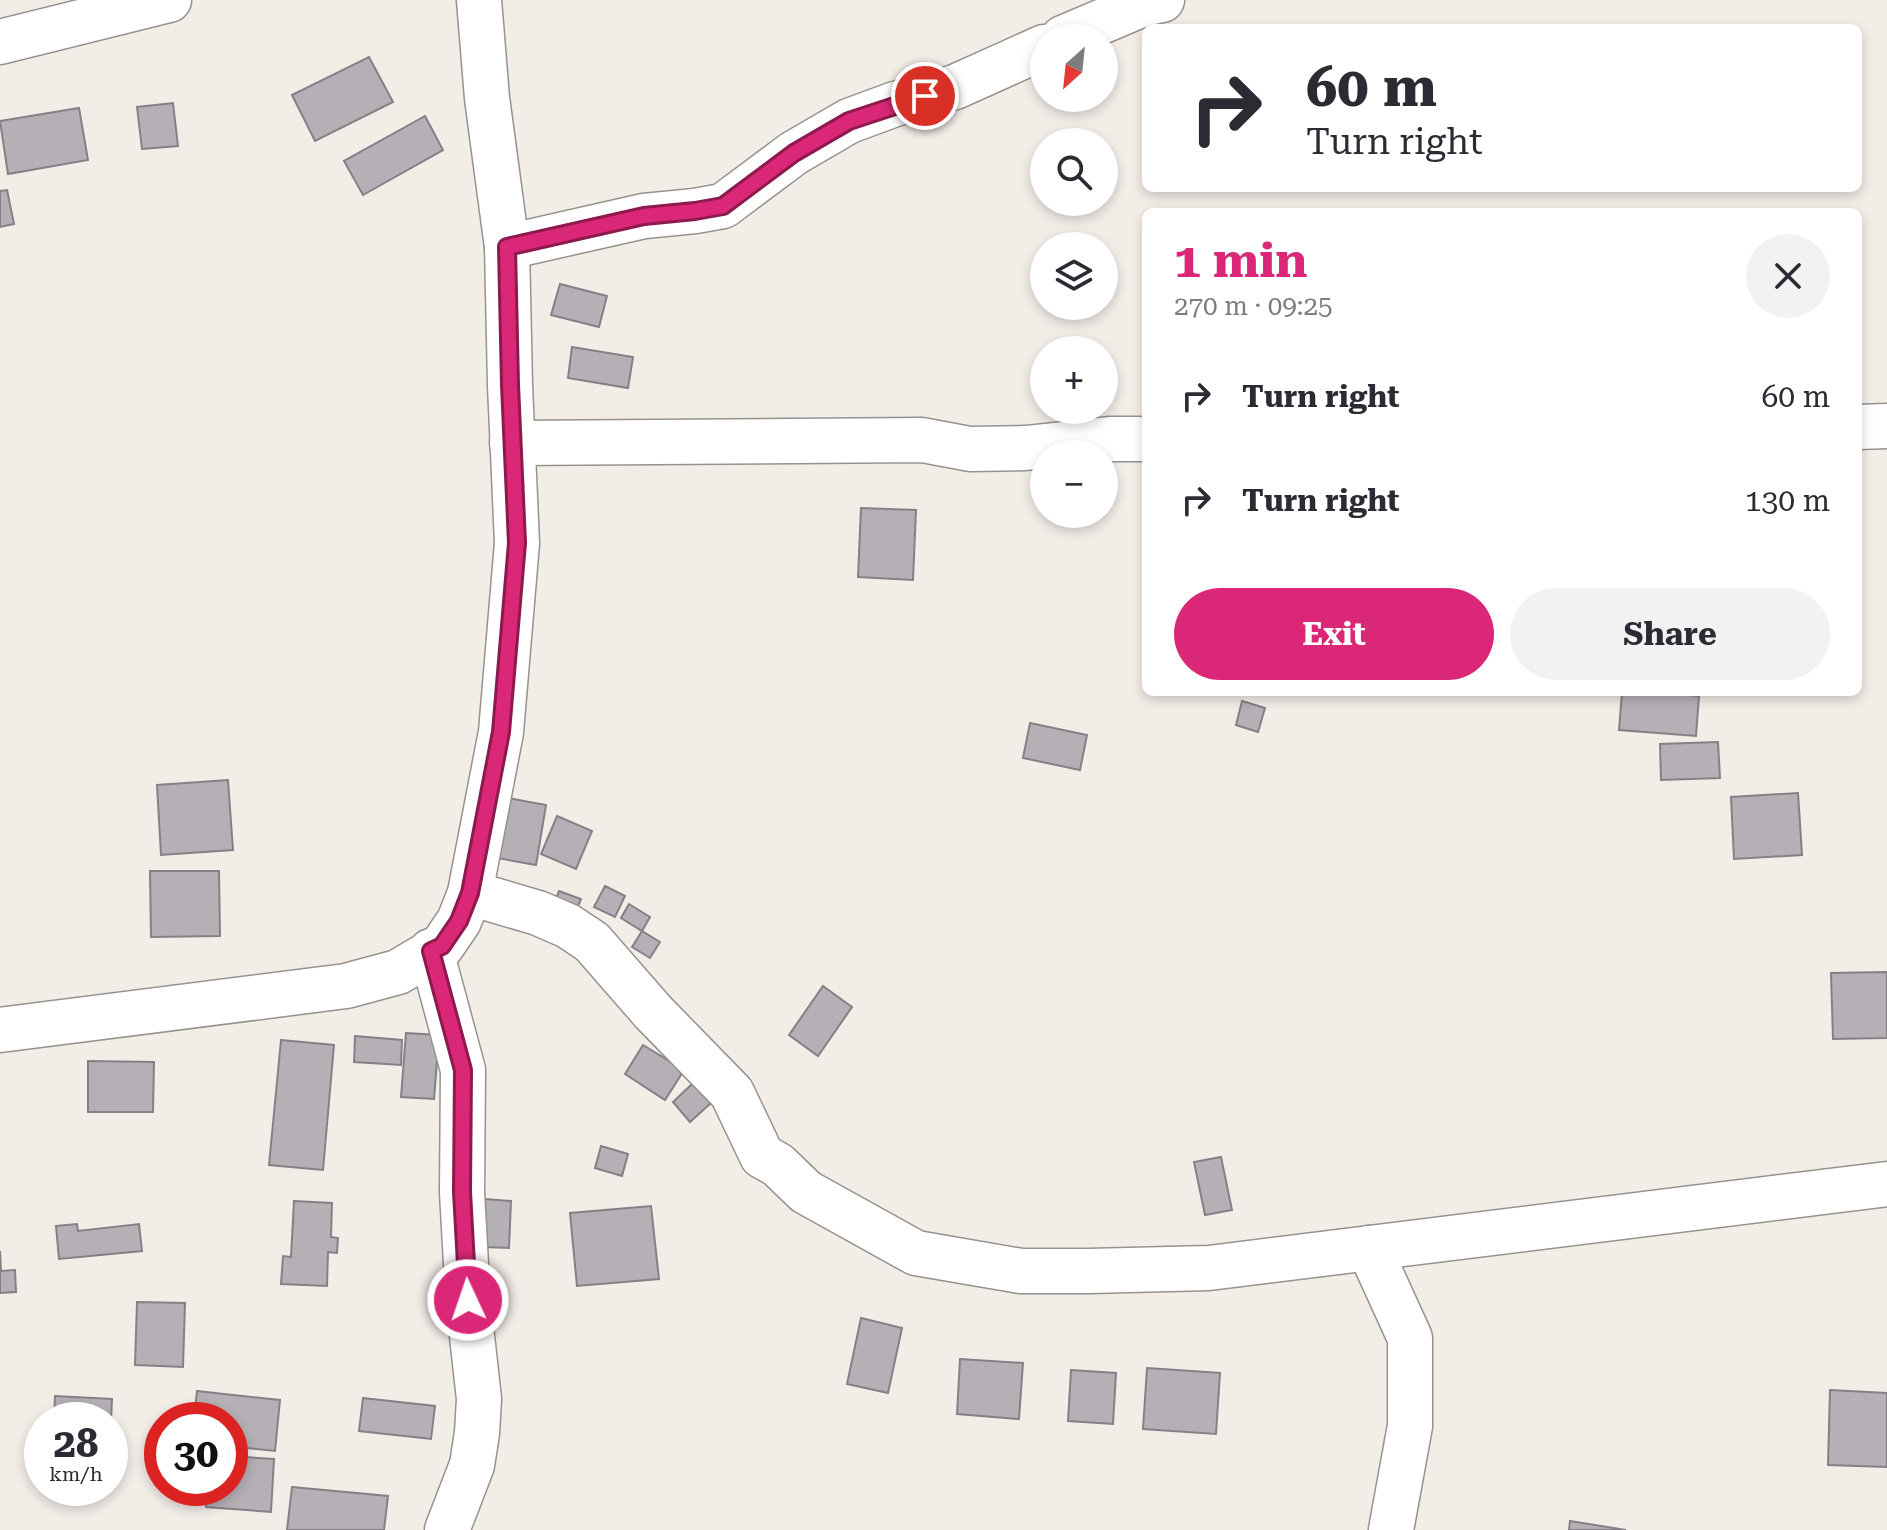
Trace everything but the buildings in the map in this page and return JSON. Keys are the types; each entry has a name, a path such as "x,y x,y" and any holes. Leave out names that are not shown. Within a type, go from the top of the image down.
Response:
{"street":[{"path":"0,42 169,0"},
{"path":"0,1030 346,986 398,972 442,946 459,921 470,893 501,732 517,543 507,247 487,98 479,0"},
{"path":"1096,24 1143,4 1162,0"},
{"path":"507,247 644,216 723,206 794,153 849,121 955,87 1030,53"},
{"path":"1862,427 1887,426"},
{"path":"512,443 922,440 970,449 1142,439"},
{"path":"470,893 538,913 568,926 592,942 653,1012 732,1093 762,1156 778,1165 806,1192 916,1253 1021,1271 1209,1268 1887,1184"},
{"path":"431,951 463,1070 462,1192 468,1300 479,1399 472,1465 447,1530"},
{"path":"1369,1248 1410,1338 1410,1426 1391,1530"}],"route":[{"path":"468,1300 462,1192 463,1070 431,951 442,946 459,921 470,893 501,732 517,543 507,247 644,216 723,206 794,153 849,121 925,96"}]}
